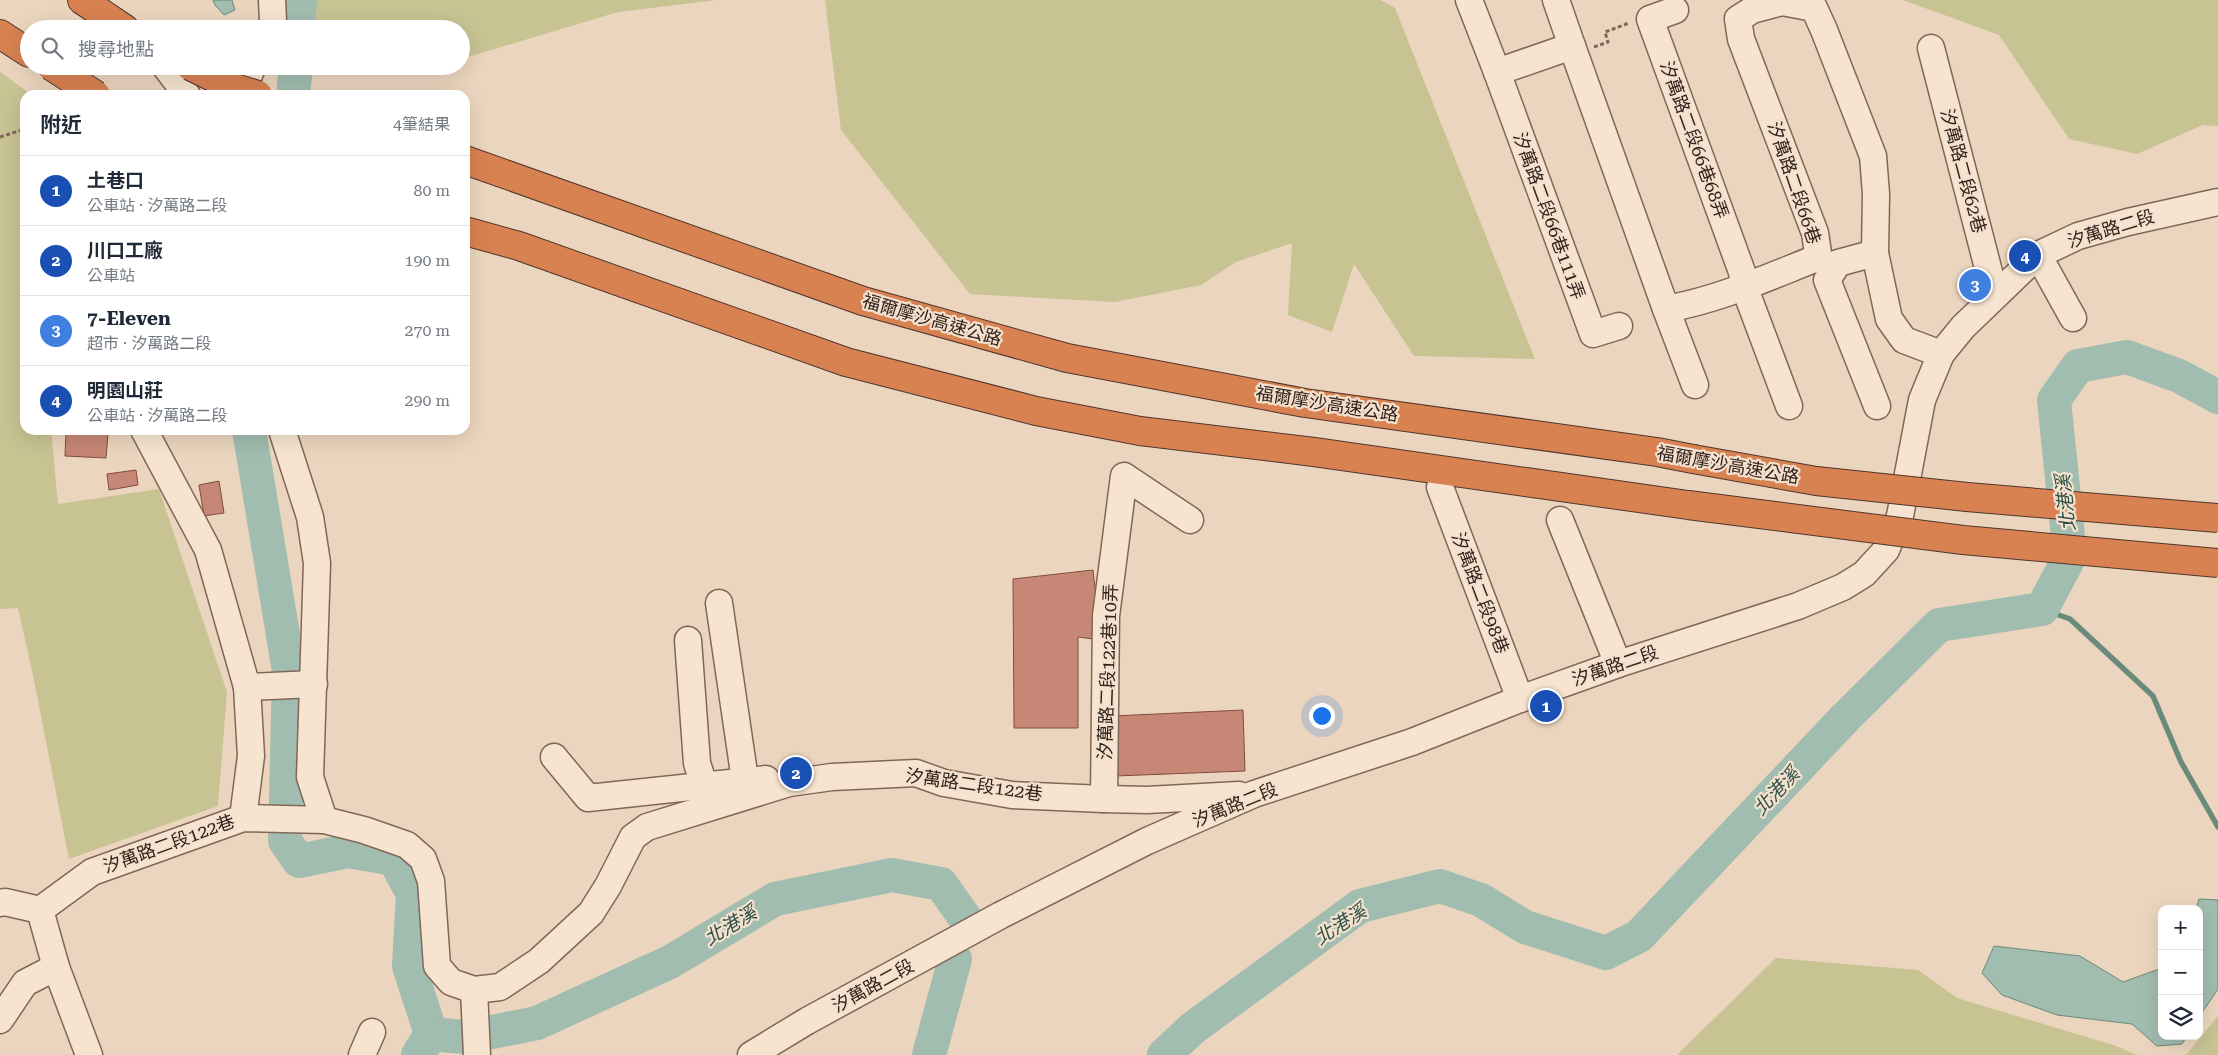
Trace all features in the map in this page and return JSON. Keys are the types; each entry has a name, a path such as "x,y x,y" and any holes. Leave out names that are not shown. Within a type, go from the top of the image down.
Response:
{"highway":[{"path":"82,0 112,20"},
{"path":"0,34 20,46"},
{"path":"65,75 88,90"},
{"path":"208,75 242,90"},
{"name":"福爾摩沙高速公路","path":"470,162 863,301 1068,358 1305,403 1657,452 1816,481 1967,497 2218,518"},
{"path":"470,232 520,246 846,362 1036,411 1140,431 1314,452 1688,505 1963,540 2218,563"}],"street":[{"path":"112,0 112,8 120,20"},
{"path":"272,0 273,20"},
{"path":"1469,0 1496,72 1573,50"},
{"path":"1556,0 1695,386"},
{"name":"汐萬路二段66巷","path":"1666,309 1697,304 1812,260 1818,253 1815,233 1741,39 1738,19 1752,10 1782,2 1814,8 1873,156 1876,194 1875,253 1889,318 1904,340 1941,354"},
{"path":"1650,19 1675,10"},
{"name":"汐萬路二段66巷68弄","path":"1650,19 1742,272 1744,286 1789,406"},
{"name":"汐萬路二段62巷","path":"1931,48 1995,295"},
{"name":"汐萬路二段66巷111弄","path":"1496,72 1593,334 1619,326"},
{"path":"172,75 183,90"},
{"path":"242,90 249,75"},
{"name":"汐萬路二段","path":"751,1055 807,1021 1001,915 1147,841 1254,794 1412,742 1520,699 1618,664 1798,606 1843,587 1864,574 1886,550 1900,516 1922,400 1941,354 1995,295 2038,255 2078,236 2128,222 2218,202"},
{"path":"1875,253 1838,263 1827,280 1877,406"},
{"path":"2038,255 2073,318"},
{"path":"147,435 208,550 247,687 251,756 243,818"},
{"path":"284,435 310,517 317,563 310,777 324,820"},
{"name":"汐萬路二段122巷10弄","path":"1104,799 1106,616 1124,476 1190,520"},
{"name":"汐萬路二段98巷","path":"1440,487 1520,699"},
{"path":"1560,520 1618,664"},
{"path":"719,603 745,780"},
{"path":"688,640 697,763 704,785"},
{"path":"247,687 314,684"},
{"path":"554,757 588,798 764,778 789,783"},
{"name":"汐萬路二段122巷","path":"40,910 92,872 243,818 324,820 364,830 406,845 423,859 431,881 437,966 451,982 474,990 500,987 539,961 591,913 608,886 622,855 633,837 647,827 789,783 832,777 916,774 944,782 1012,795 1147,800 1254,794"},
{"path":"0,903 5,902 40,910 56,967 89,1055"},
{"path":"0,1020 26,983 56,967"},
{"path":"474,990 477,1055"}],"path":[{"path":"1573,50 1608,42 1605,32 1638,20 1650,19"},
{"path":"0,137 20,131"}],"shaded area":[{"path":"213,0 232,0 235,10 224,15"},
{"path":"291,0 717,0 618,12 470,56 470,20 292,20"},
{"path":"825,0 1380,0 1395,8 1535,359 1414,356 1354,264 1332,332 1288,315 1292,243 1236,262 1201,285 1115,302 970,294 841,130"},
{"path":"1903,0 2218,0 2218,126 2203,125 2137,154 2069,139 1999,35"},
{"path":"0,72 25,90 20,90 20,435 51,435 58,504 159,489 227,692 218,806 69,859 18,608 0,609"},
{"path":"2199,899 2218,900 2218,989 2203,1011 2203,905 2197,905"},
{"path":"1994,946 2080,956 2123,982 2158,969 2158,1040 2184,1040 2182,1044 2157,1046 2132,1024 2057,1015 2002,995 1982,973"},
{"path":"1776,958 1918,970 1957,998 2113,1045 2137,1055 1677,1055"},
{"path":"2218,1016 2218,1055 2186,1055 2198,1040 2203,1040 2203,1034"}],"building":[{"path":"66,435 108,435 106,458 65,456"},
{"path":"136,470 138,485 109,490 107,474"},
{"path":"219,481 224,513 204,516 199,485"},
{"path":"1093,570 1101,640 1078,637 1078,728 1014,728 1013,579"},
{"path":"1243,710 1245,771 1115,776 1113,716"}],"waterway":[{"path":"299,20 300,0"},
{"path":"294,90 295,75"},
{"name":"北港溪","path":"1164,1055 1193,1028 1360,906 1440,886 1481,900 1525,927 1606,953 1639,936 1845,718 1939,625 2042,609 2070,556 2054,400 2078,366 2127,357 2179,376 2218,397"},
{"path":"250,435 289,671 285,841 299,861 348,851 394,859 413,894 409,966 431,1034"},
{"path":"2042,609 2070,619 2153,696 2181,762 2218,827"},
{"name":"北港溪","path":"492,1032 537,1023 670,962 775,899 892,875 941,884 965,918"},
{"name":"北港溪","path":"929,1055 955,959"},
{"name":"北港溪","path":"418,1055 431,1034 463,1037"}],"place":[{"name":"明園山莊","path":"2025,256"},
{"name":"7-Eleven","path":"1975,285"},
{"name":"土巷口","path":"1546,706"},
{"name":"川口工廠","path":"796,773"}]}
